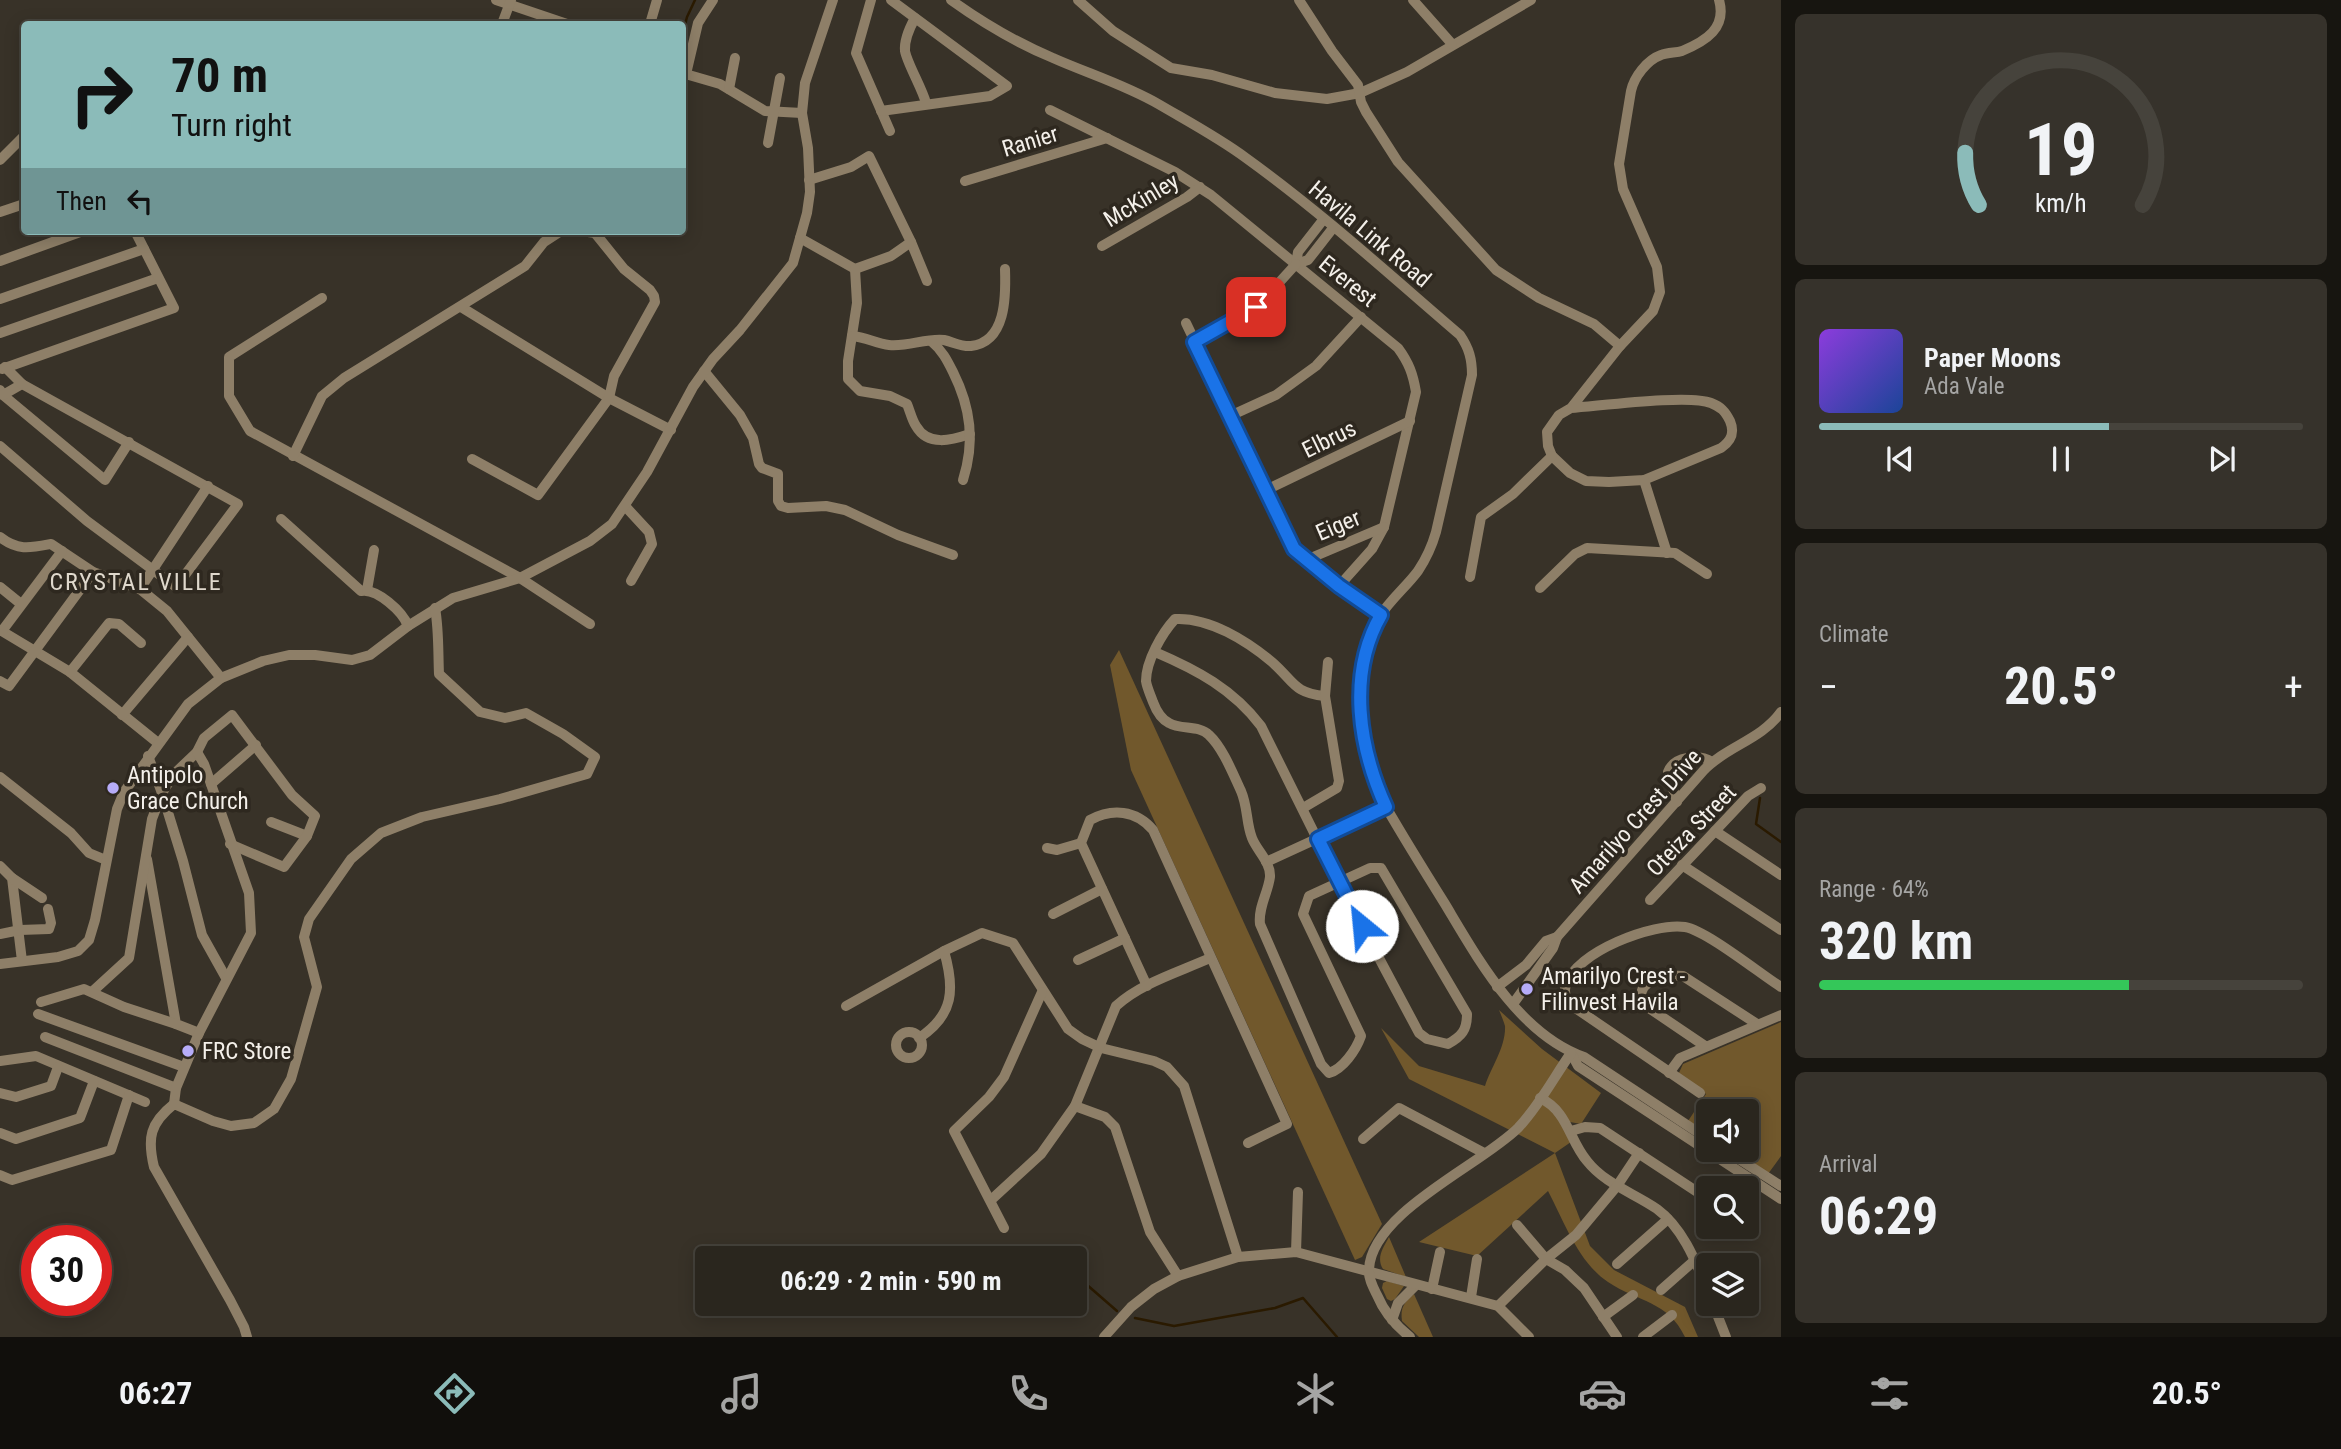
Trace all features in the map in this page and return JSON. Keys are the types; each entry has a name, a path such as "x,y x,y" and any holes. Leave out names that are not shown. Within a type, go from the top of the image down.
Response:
{"street":[{"path":"496,0 559,21"},
{"path":"651,21 656,0"},
{"path":"686,66 698,23 713,0"},
{"path":"0,964 58,957 78,951 89,940 117,809 124,792 188,704 221,678 263,661 289,655 316,655 352,660 370,655 408,626 453,598 520,578 590,541 612,524 671,430 704,371 740,331 793,263 807,213 808,148 802,113 808,69 833,0"},
{"path":"871,0 856,52 890,131"},
{"path":"881,111 990,96 1007,86 891,0"},
{"name":"Havila Link Road","path":"951,0 1016,41 1142,94 1247,158 1460,335 1469,349 1472,362 1466,405 1431,548 1418,570 1381,615 1369,635 1360,700 1363,726 1368,755 1386,807 1468,945 1497,986 1531,1023 1571,1053"},
{"path":"1078,0 1113,31 1171,68 1301,98 1335,99 1360,93 1407,72 1531,0"},
{"path":"1299,0 1358,85 1366,112 1398,162 1496,270 1539,298 1594,324 1620,346"},
{"path":"1413,0 1452,44"},
{"path":"1571,408 1709,402 1725,410 1733,428 1729,442 1721,448 1644,480 1586,481 1570,473 1552,456 1547,432 1559,415 1571,408 1620,346 1653,311 1660,292 1657,267 1623,189 1619,164 1633,82 1649,62 1662,54 1682,51 1713,33 1719,26 1721,16 1719,0"},
{"path":"503,21 511,3"},
{"path":"915,18 906,38 905,51 926,103"},
{"path":"729,89 735,58"},
{"path":"686,74 720,84 765,111 802,113"},
{"path":"768,143 780,78"},
{"name":"Everest","path":"1050,110 1200,187 1398,348 1412,370 1416,392 1384,527 1372,549 1339,586"},
{"name":"Ranier","path":"971,164 970,179 1107,138"},
{"path":"0,160 21,139"},
{"path":"809,180 852,167 869,156 927,281"},
{"name":"McKinley","path":"1102,246 1114,244 1200,187"},
{"path":"0,212 21,205"},
{"path":"1296,264 1298,252 1324,220"},
{"path":"1194,342 1256,307 1296,264 1308,260 1333,228"},
{"path":"0,261 72,235"},
{"path":"3,368 174,308 137,235"},
{"path":"293,456 322,396 344,378 525,266 544,242 555,235"},
{"path":"472,459 538,495 609,398 614,376 654,302 654,296 624,269 597,235"},
{"path":"800,239 855,268 891,257 911,242"},
{"path":"0,299 144,249"},
{"path":"855,268 857,303 848,361 848,379 852,385 860,391 890,396 907,404 917,428 932,439 947,440 970,434"},
{"path":"852,336 889,345 942,340 968,347 980,344 993,335 1001,321 1005,269"},
{"path":"0,334 158,278"},
{"path":"322,298 229,357 229,396 250,431 520,578 590,624"},
{"path":"461,307 609,398 671,430"},
{"path":"1230,416 1276,395 1308,372 1361,317"},
{"path":"1185,323 1294,549 1339,586 1381,615"},
{"path":"931,341 945,356 962,390 968,410 969,460 963,480"},
{"path":"0,446 87,521 176,587 238,504 22,384 3,368"},
{"path":"704,371 740,415 753,438 758,464 778,474 778,501 781,506 826,506 845,510 898,535 953,555"},
{"path":"22,384 1,393 105,480 129,442"},
{"name":"Elbrus","path":"1264,491 1410,421"},
{"path":"1470,577 1481,517 1513,495 1552,456"},
{"path":"1644,480 1667,553"},
{"path":"140,589 208,486"},
{"path":"625,506 649,532 652,544 631,581"},
{"path":"281,519 361,591 367,590 393,605 405,617 408,626"},
{"name":"Eiger","path":"1306,560 1384,527"},
{"path":"0,537 11,545 24,549 51,544 93,572 140,589 167,611 221,678"},
{"path":"1540,588 1575,554 1587,548 1675,553 1707,574"},
{"path":"367,590 374,550"},
{"path":"62,551 1,630 70,672 158,743"},
{"path":"0,681 9,686 93,572"},
{"path":"0,587 21,604"},
{"path":"174,1104 231,1126 254,1123 274,1109 291,1079 317,987 304,936 309,919 351,859 381,834 422,817 500,799 587,774 595,757 563,734 526,712 505,718 480,712 439,674 439,628 435,608"},
{"path":"1155,652 1190,667 1220,685 1246,706 1261,726 1339,883 1419,1033 1427,1039 1448,1044 1460,1037 1467,1027 1467,1014 1381,868 1370,868 1339,883 1309,896 1303,914 1361,1036 1358,1045 1337,1071 1329,1073 1321,1063 1260,924 1259,914 1270,874 1251,835 1248,811 1241,792 1223,755 1209,734 1165,722 1156,709 1146,683 1155,652 1175,619 1189,618 1240,640 1272,662 1298,689 1307,694 1325,696"},
{"path":"70,672 109,623 119,624 141,643"},
{"path":"122,715 188,637"},
{"path":"1303,807 1337,788 1339,781 1325,696 1328,662"},
{"name":"Amarilyo Crest Drive","path":"1513,1004 1550,953 1556,937 1712,762 1761,733 1781,712"},
{"path":"93,992 129,958 152,819 163,793 174,774 197,752 204,738 232,715 292,795 315,816 307,836 284,867 230,844"},
{"path":"211,784 256,746"},
{"path":"197,752 249,893 251,933 199,1033 184,1067 174,1104 163,1112 154,1125 151,1153 154,1167 230,1300 247,1337"},
{"path":"148,756 163,793 202,935 226,978"},
{"path":"1676,802 1668,772 1674,762 1700,756 1712,762"},
{"path":"0,777 71,833 89,853 106,860"},
{"name":"Oteiza Street","path":"1650,900 1748,796 1761,788"},
{"path":"1266,862 1386,807"},
{"path":"1146,986 1081,843 1090,820 1102,813 1133,814 1153,830 1287,1124 1248,1143"},
{"path":"271,822 307,836"},
{"path":"1715,831 1781,875"},
{"path":"1047,848 1057,850 1081,843"},
{"path":"146,850 176,1024"},
{"path":"1682,865 1781,930"},
{"path":"0,866 42,898"},
{"path":"12,877 22,961"},
{"path":"1053,914 1102,889"},
{"path":"0,934 49,929 51,923 48,909"},
{"path":"1700,1093 1571,1006 1565,994 1565,986 1581,963 1615,943 1665,927 1686,927 1702,934 1781,987"},
{"path":"846,1006 944,951 982,933 1013,943 1068,1029 1101,1048 1154,1061 1167,1067 1184,1086 1238,1257"},
{"name":"Amarilyo Crest Drive","path":"1497,986 1526,965 1546,941 1556,937"},
{"path":"1078,960 1125,938"},
{"path":"919,1038 939,1022 947,1007 951,990 944,951"},
{"path":"991,1200 1041,1154 1075,1106 1116,1006 1127,996 1146,986 1210,958"},
{"path":"1705,1046 1643,1004 1641,989 1646,983 1670,975 1683,976 1757,1024"},
{"path":"41,1002 84,989 124,1007 199,1033"},
{"path":"1004,1228 954,1131 989,1097 1004,1076 1042,992"},
{"path":"38,1014 184,1067"},
{"path":"1669,1073 1680,1058 1781,1015"},
{"path":"45,1037 177,1088"},
{"path":"1410,1337 1392,1320 1372,1286 1369,1270 1374,1250 1392,1224 1436,1187 1517,1128 1571,1053"},
{"path":"1571,1053 1584,1057 1696,1131"},
{"path":"1571,1053 1578,1066 1779,1190"},
{"path":"0,1061 36,1056 145,1102"},
{"path":"0,1093 16,1097 51,1086 58,1067"},
{"path":"0,1133 16,1139 80,1118 94,1081"},
{"path":"0,1175 12,1180 111,1150 129,1095"},
{"path":"1540,1098 1559,1111 1586,1160 1603,1177 1660,1211 1682,1236 1695,1260 1661,1290"},
{"path":"1075,1106 1105,1117 1115,1127 1150,1232 1178,1276"},
{"path":"1363,1139 1399,1108 1484,1153"},
{"path":"1571,1131 1585,1127 1600,1128 1696,1191"},
{"path":"1498,1306 1546,1259 1576,1235 1617,1186 1639,1153"},
{"path":"1741,1162 1779,1190"},
{"path":"1296,1252 1298,1192"},
{"path":"1617,1264 1668,1219"},
{"path":"1517,1225 1546,1259 1565,1270 1584,1288 1617,1337"},
{"path":"1104,1337 1131,1307 1154,1289 1178,1276 1238,1257 1296,1252 1498,1306 1529,1337"},
{"path":"1433,1289 1440,1252"},
{"path":"1471,1297 1477,1259"},
{"path":"1392,1320 1398,1303 1416,1284"},
{"path":"1603,1317 1633,1295"},
{"path":"1643,1337 1672,1315"},
{"path":"1718,1316 1726,1337"}],"shaded area":[{"path":"1119,650 1382,1224 1362,1257 1355,1260 1131,770 1110,665"},
{"path":"1499,1010 1542,1049 1601,1093 1581,1124 1559,1120 1571,1142 1555,1153 1409,1079 1381,1028 1419,1066 1485,1086 1505,1034"},
{"path":"1781,1022 1781,1156 1768,1174 1750,1162 1759,1162 1759,1099 1703,1099 1706,1094 1678,1075 1683,1064"},
{"path":"1696,1109 1696,1127 1688,1121"},
{"path":"1555,1153 1590,1246 1614,1270 1685,1307 1698,1337 1685,1337 1678,1325 1661,1309 1619,1289 1597,1274 1580,1252 1548,1191 1477,1256 1419,1242"},
{"path":"1389,1237 1406,1277 1383,1269 1381,1265 1381,1253"},
{"path":"1387,1281 1404,1286 1391,1301 1387,1299 1382,1288"},
{"path":"1414,1294 1433,1337 1419,1337 1402,1321 1404,1306"}],"waterway":[{"path":"686,21 695,0"},
{"path":"1760,798 1756,824 1781,842"},
{"path":"1087,1285 1117,1311"},
{"path":"1135,1318 1174,1326 1275,1308 1303,1298 1337,1337"}],"place":[{"name":"Antipolo Grace Church","path":"113,788"},
{"name":"Amarilyo Crest - Filinvest Havila","path":"1527,989"},
{"name":"FRC Store","path":"188,1051"}],"district":[{"name":"CRYSTAL VILLE","path":"136,582"}],"route":[{"path":"1256,307 1238,320 1194,342 1294,549 1339,586 1381,615 1369,635 1360,700 1368,755 1386,807 1318,839 1362,926"}]}
